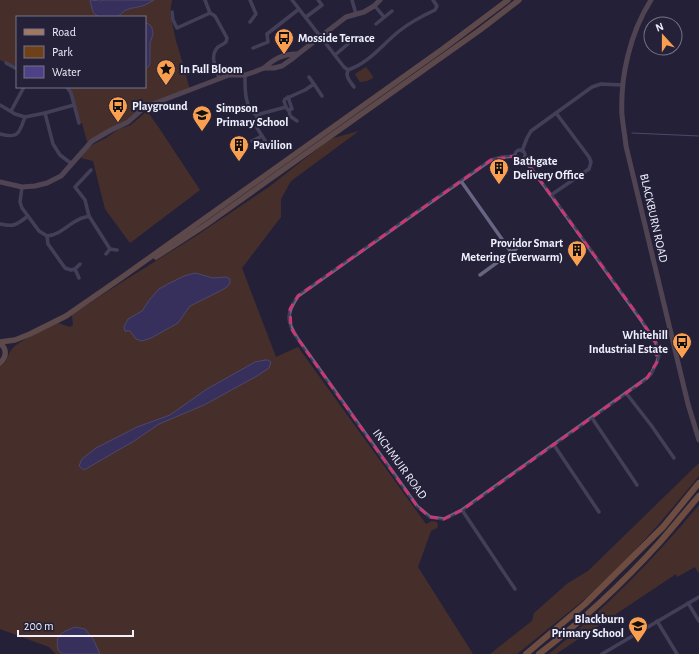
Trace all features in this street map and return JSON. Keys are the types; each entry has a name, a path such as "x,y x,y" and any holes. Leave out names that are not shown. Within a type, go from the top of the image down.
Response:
{"highway":[{"path":"526,654 585,604 663,526 699,483"},
{"path":"539,654 619,584 660,542 699,496"}],"main road":[{"path":"0,343 15,340 30,334 66,316 444,48 508,0"},
{"path":"121,278 204,226 480,30 519,0"},
{"path":"5,350 15,340"},
{"path":"0,343 4,347 6,354 0,363"}],"street":[{"path":"205,0 210,13 216,17 227,38 225,43 218,48 213,59 220,78"},
{"path":"250,0 256,14 250,22"},
{"path":"292,0 344,67 348,70"},
{"path":"306,17 322,5 318,0"},
{"path":"352,0 356,14"},
{"path":"264,68 282,66 292,60 346,17 364,12 380,0"},
{"path":"348,70 365,61 396,33 435,10 437,6 433,0"},
{"name":"BLACKBURN ROAD","path":"651,0 635,33 628,56 623,85 622,114 626,146 684,390 699,440"},
{"path":"374,5 384,17"},
{"path":"254,48 268,42 267,34 299,9"},
{"path":"376,24 392,11"},
{"path":"172,12 173,20 177,28 210,13"},
{"path":"183,26 186,31"},
{"path":"335,55 349,43"},
{"path":"0,182 22,187 47,183 61,176 92,141 128,122 145,108 230,74 245,75 264,68 276,58 287,54 298,54"},
{"path":"6,63 16,68"},
{"path":"348,70 347,76 354,86"},
{"path":"245,75 246,95 248,105 252,112 257,115 287,109"},
{"path":"309,77 322,96"},
{"path":"297,121 290,117 284,100 314,84"},
{"path":"523,159 525,154 522,151 531,131 596,85 623,85"},
{"path":"10,111 23,88"},
{"path":"67,88 71,93 79,123"},
{"path":"0,105 25,117 74,105"},
{"path":"45,113 55,148 60,155 72,164"},
{"path":"552,195 589,169 591,162 589,157 556,113"},
{"path":"257,115 257,128 266,142"},
{"path":"0,134 15,136 25,117"},
{"path":"252,141 262,136"},
{"name":"INCHMUIR ROAD","path":"515,156 516,152 519,150 522,151"},
{"name":"INCHMUIR ROAD","path":"515,156 516,159 523,159 552,195 641,320 656,344 659,355 651,374 647,378 554,445 462,510 444,519 430,517 417,506 291,328 289,317 290,309 298,296 491,160 515,156"},
{"path":"91,170 75,187 86,204 89,216 110,249 117,250"},
{"path":"461,181 512,252"},
{"path":"22,187 21,204 39,231 47,236 56,234 74,222 89,216"},
{"path":"79,192 84,189"},
{"path":"0,224 11,226 15,225 28,216"},
{"path":"47,236 48,244 65,268 71,270 75,269 80,264"},
{"path":"480,275 524,243"},
{"path":"106,254 110,249"},
{"path":"75,269 79,278"},
{"path":"626,393 652,425 674,458"},
{"path":"592,418 637,485"},
{"path":"554,445 599,512"},
{"path":"462,510 515,589"},
{"path":"602,654 699,597"},
{"path":"688,603 699,621"},
{"path":"658,621 677,654"}],"highlighted area":[{"path":"515,156 517,163 523,159 531,168 641,320 656,343 657,362 647,378 462,510 444,519 430,517 417,506 298,339 291,328 290,309 298,296 491,160"}],"green space":[{"path":"0,0 90,0 93,12 97,16 16,16 16,68 0,60"},
{"path":"154,0 172,0 170,13 176,41 190,90 139,112 88,145 82,123 79,123 71,93 68,88 146,88 146,68 150,61 150,42 153,34 146,22 146,16 119,16 126,10 144,6"},
{"path":"366,67 373,78 360,82 355,74"},
{"path":"147,111 200,190 130,243 105,209 93,161 81,158 94,144 119,129 131,125"},
{"path":"359,131 291,181 281,199 281,217 242,268 276,357 298,347 426,524 432,521 437,522 438,526 431,531 418,567 473,654 56,654 49,647 0,629 0,366 6,361 12,349 27,339 58,323 70,327 73,325 72,315 196,236 269,187 330,139"},
{"path":"699,463 699,476 658,525 626,560 585,599 517,654 490,654 532,621 534,613 568,583 588,571"},
{"path":"699,505 698,573 695,567 677,577 676,574 556,654 549,654 609,602 664,545"}],"water":[{"path":"90,0 154,0 144,6 126,10 119,16 97,16 93,12"},
{"path":"146,23 152,28 153,34 150,43 149,66 146,68"},
{"path":"195,273 213,278 226,277 230,279 230,283 227,287 190,306 178,323 151,338 142,341 136,339 130,331 125,331 124,327 128,319 142,311 159,289 184,276"},
{"path":"265,360 271,362 269,368 257,376 204,405 159,424 134,441 84,470 79,466 82,459 96,448 137,427 170,415 207,389 255,362"},
{"path":"75,627 85,629 93,639 100,654 63,654 58,650 58,637"}],"waterway":[{"path":"632,133 699,136"}],"place":[{"name":"Mosside Terrace","path":"284,55"},
{"name":"In Full Bloom","path":"166,86"},
{"name":"Playground","path":"118,123"},
{"name":"Simpson Primary School","path":"202,132"},
{"name":"Pavilion","path":"239,162"},
{"name":"Bathgate Delivery Office","path":"499,185"},
{"name":"Providor Smart Metering (Everwarm)","path":"577,267"},
{"name":"Whitehill Industrial Estate","path":"682,359"},
{"name":"Blackburn Primary School","path":"638,643"}]}
